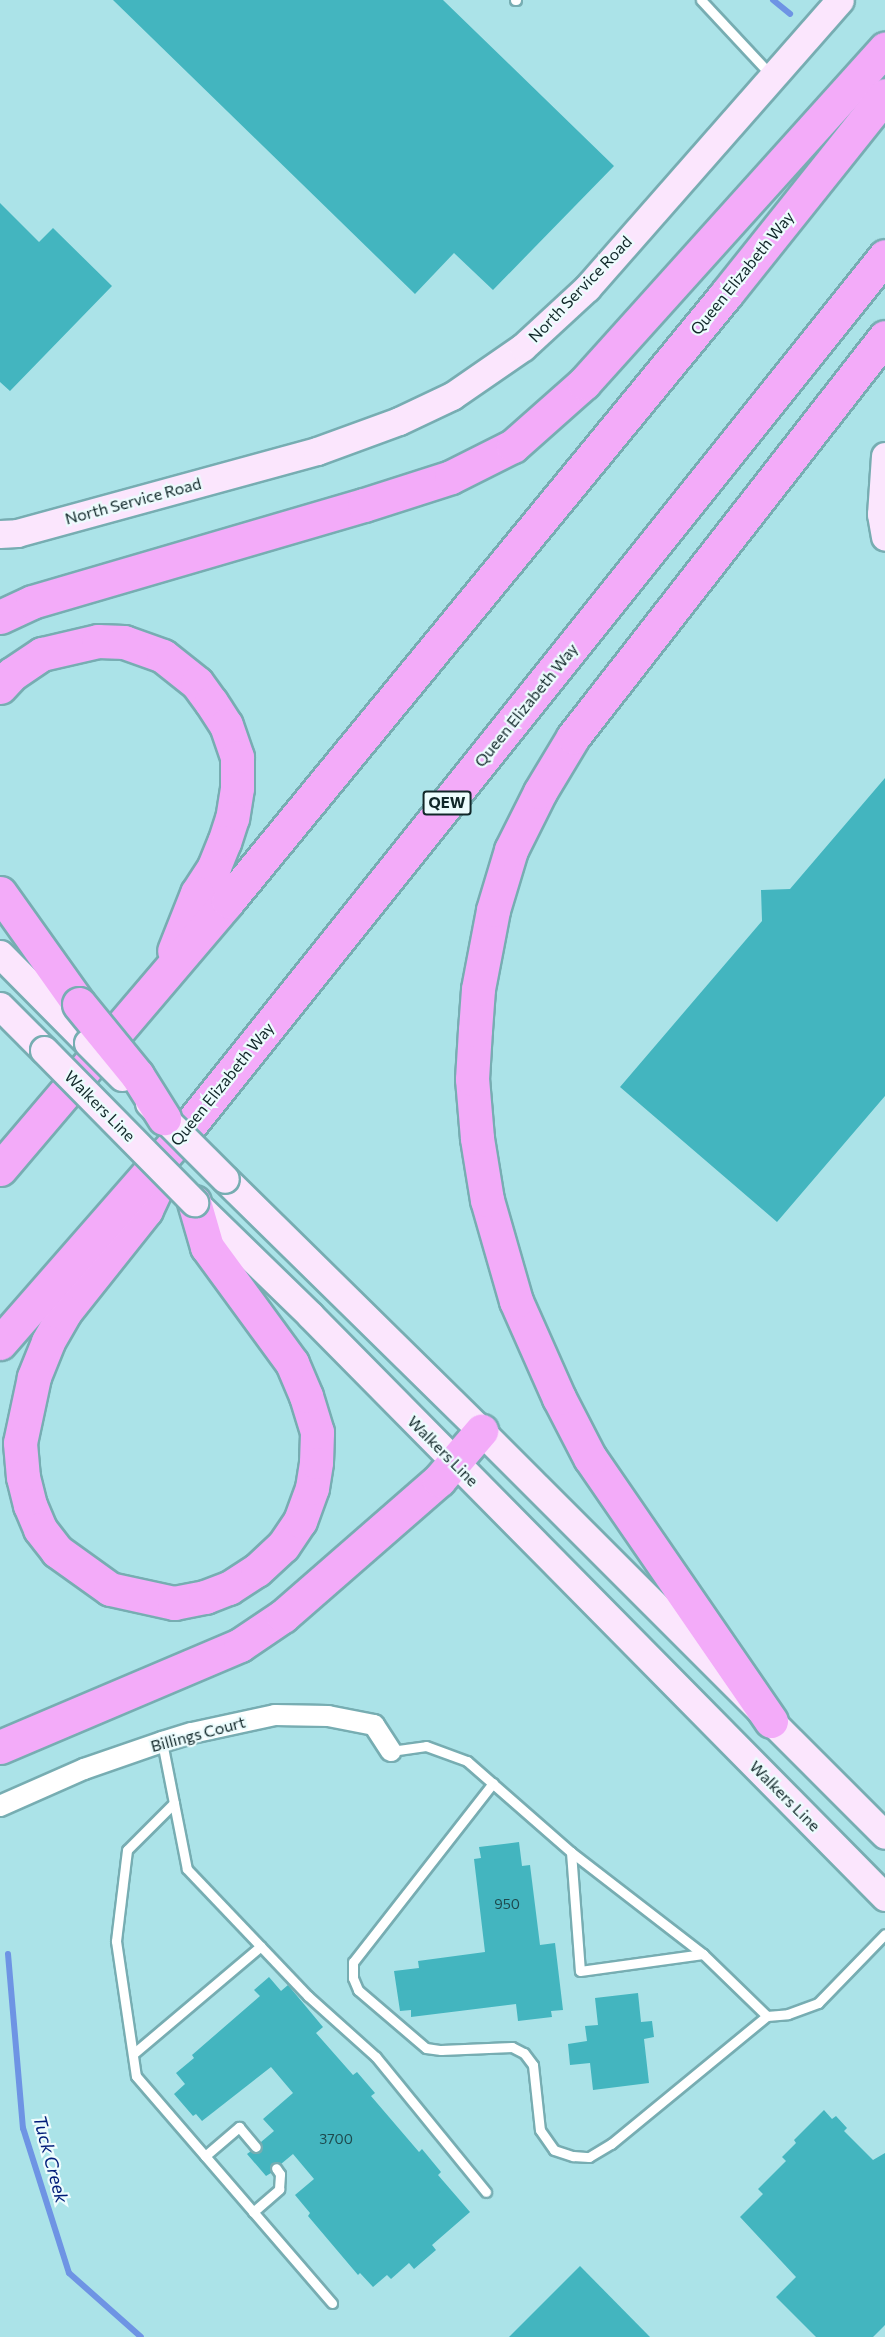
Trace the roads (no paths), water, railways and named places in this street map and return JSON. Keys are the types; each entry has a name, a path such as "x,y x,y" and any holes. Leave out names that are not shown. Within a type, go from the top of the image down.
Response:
{"highway":[{"path":"0,617 32,602 440,480 513,446 584,383 885,49"},
{"name":"Queen Elizabeth Way","path":"0,1167 236,892 727,293 885,96"},
{"name":"Queen Elizabeth Way","path":"0,1343 170,1130 885,256"},
{"path":"771,1721 590,1458 559,1398 516,1301 487,1200 477,1138 472,1079 478,989 493,910 511,850 545,783 573,737 885,337"},
{"path":"0,687 12,674 42,654 72,645 98,641 124,642 163,656 197,683 226,725 237,758 237,788 232,818 214,867 197,893 170,960 0,1167"},
{"path":"0,893 79,1004 137,1074 170,1130 146,1210 65,1312 48,1342 34,1377 20,1443 23,1477 30,1505 40,1529 57,1551 110,1589 174,1603 205,1597 229,1588 257,1570 283,1546 300,1521 312,1488 316,1462 317,1431 292,1363 207,1247 194,1202"},
{"path":"0,1747 240,1645 291,1610 439,1480 482,1431"}],"main road":[{"name":"North Service Road","path":"0,534 17,533 317,451 390,425 452,396 523,347 587,288 774,78 840,0"},
{"path":"885,456 881,514 885,537"},
{"path":"0,954 170,1130 225,1179 482,1431 885,1835"},
{"name":"Walkers Line","path":"0,1006 194,1202 310,1315 885,1897"}],"street":[{"name":"Billings Court","path":"0,1806 84,1769 192,1732 274,1715 328,1716 374,1725 392,1751"}],"lane":[{"path":"700,0 774,78"},
{"path":"162,1742 187,1869 308,1996 376,2057 486,2192"},
{"path":"392,1751 426,1746 467,1761 571,1852 703,1954 767,2016"},
{"path":"493,1783 353,1962 353,1978 358,1990 426,2048 441,2050 512,2047 524,2053 533,2065 540,2130 554,2150 573,2156 589,2157 611,2144 767,2016 788,2014 818,2003 885,1934"},
{"path":"174,1803 128,1850 116,1941 136,2076 332,2303"},
{"path":"571,1852 580,1971 703,1954"},
{"path":"132,2054 261,1946"},
{"path":"205,2156 239,2127 256,2146"},
{"path":"253,2212 279,2189 280,2174 276,2168"}],"waterway":[{"path":"773,0 790,14"},
{"name":"Tuck Creek","path":"8,1954 23,2128 69,2273 141,2337"}]}
